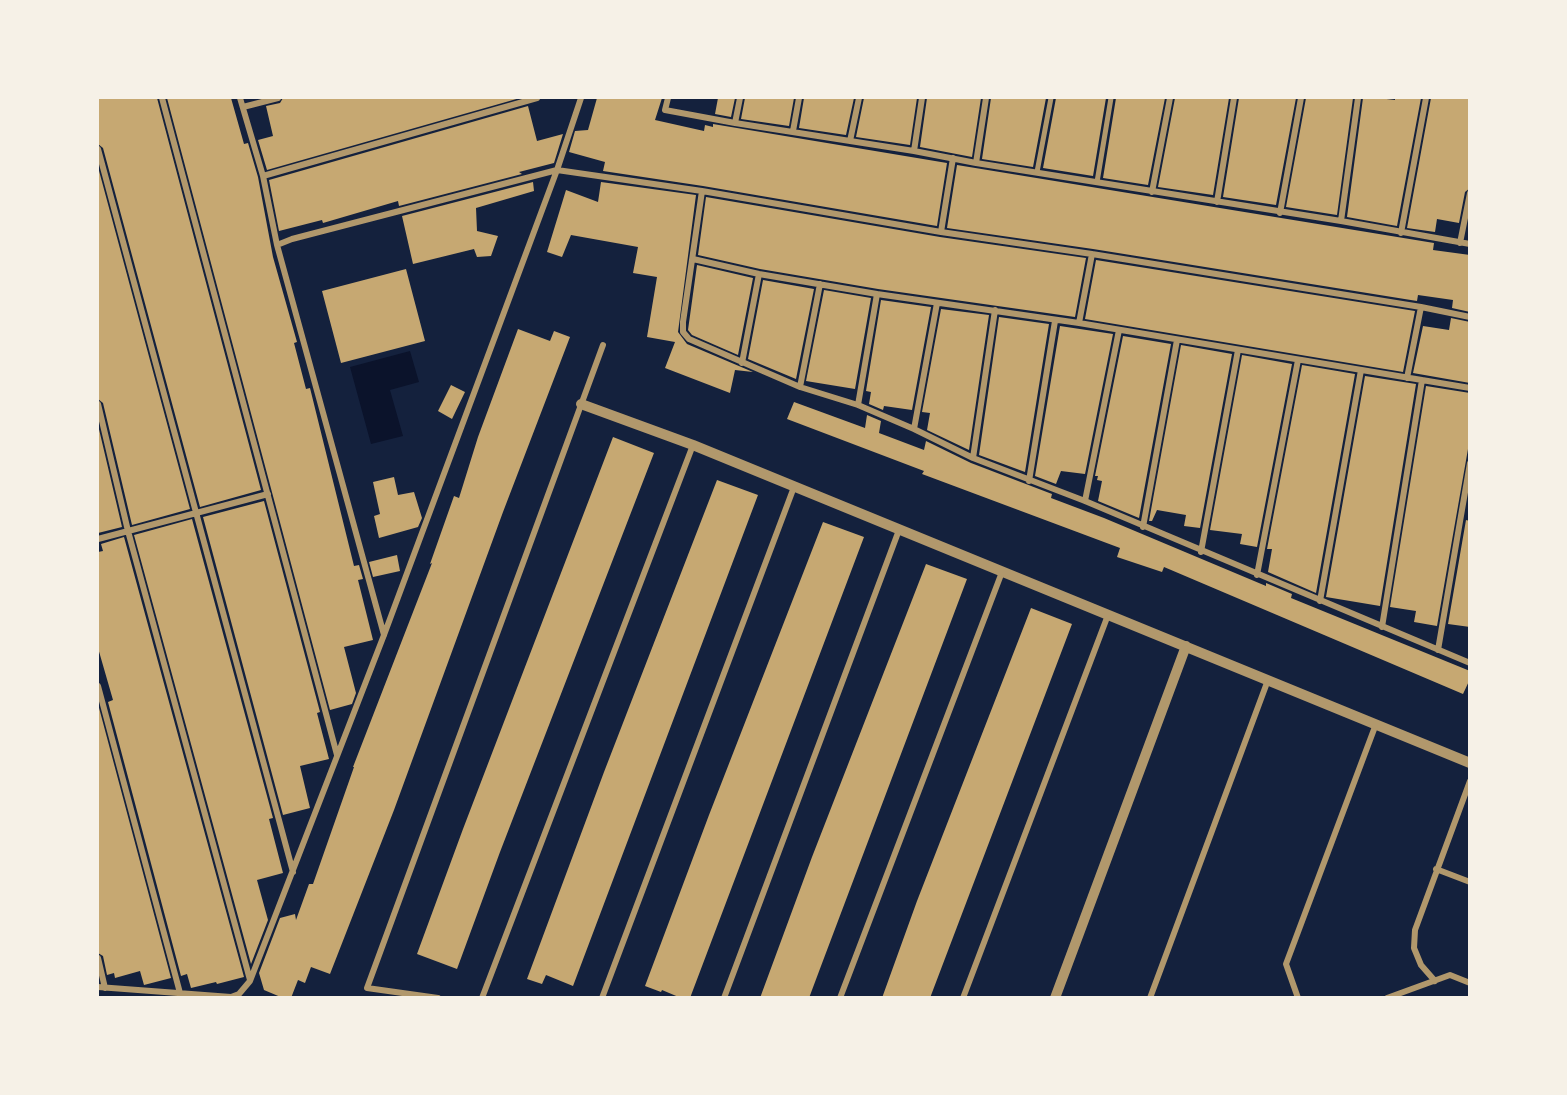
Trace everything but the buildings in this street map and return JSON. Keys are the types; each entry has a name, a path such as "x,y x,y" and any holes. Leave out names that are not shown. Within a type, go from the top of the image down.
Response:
{"street":[{"path":"162,98 337,755"},
{"path":"240,98 263,176 277,245 384,636"},
{"path":"243,107 278,98"},
{"path":"263,176 537,98"},
{"path":"98,987 231,997 239,994 250,981 294,873 384,636 557,170 581,98"},
{"path":"668,98 665,110 735,123 1470,244"},
{"path":"735,123 740,98"},
{"path":"793,131 799,98"},
{"path":"850,141 859,98"},
{"path":"914,151 922,98"},
{"path":"976,163 986,98"},
{"path":"1037,172 1051,98"},
{"path":"1097,182 1111,98"},
{"path":"1152,192 1170,98"},
{"path":"1217,202 1234,98"},
{"path":"1280,213 1301,98"},
{"path":"1341,221 1358,98"},
{"path":"1401,233 1426,98"},
{"path":"98,148 294,873"},
{"path":"941,232 952,158"},
{"path":"277,245 303,236 557,170 702,191 941,232 1421,307 1470,317"},
{"path":"702,191 683,322 683,332 689,339 800,387 858,405 973,458 1085,501 1470,663"},
{"path":"1460,243 1470,193"},
{"path":"1079,323 1092,254"},
{"path":"693,259 759,274 877,294 1079,323 1470,388"},
{"path":"742,363 759,274"},
{"path":"800,387 820,284"},
{"path":"858,405 877,294"},
{"path":"914,429 937,303"},
{"path":"1407,378 1421,307"},
{"path":"973,458 995,310"},
{"path":"1029,481 1055,321"},
{"path":"1085,501 1119,330"},
{"path":"1143,527 1177,340"},
{"path":"438,998 367,988 603,345"},
{"path":"1202,552 1238,350"},
{"path":"1257,575 1298,360"},
{"path":"1320,601 1361,370"},
{"path":"1382,627 1422,380"},
{"path":"98,404 128,531 250,981"},
{"path":"581,404 693,445 1470,763"},
{"path":"482,998 693,445"},
{"path":"1438,650 1470,463"},
{"path":"602,998 794,487"},
{"path":"98,539 268,494"},
{"path":"724,998 899,530"},
{"path":"840,998 1002,572"},
{"path":"963,998 1108,615"},
{"path":"1055,998 1186,646"},
{"path":"1150,998 1268,680"},
{"path":"98,686 180,993"},
{"path":"1298,998 1286,964 1376,724"},
{"path":"1435,981 1421,965 1414,948 1415,930 1470,781"},
{"path":"1436,869 1470,882"},
{"path":"98,958 105,988"},
{"path":"1387,998 1450,975 1470,983"}],"water":[{"path":"410,351 419,382 390,390 403,436 371,444 350,367"}]}
